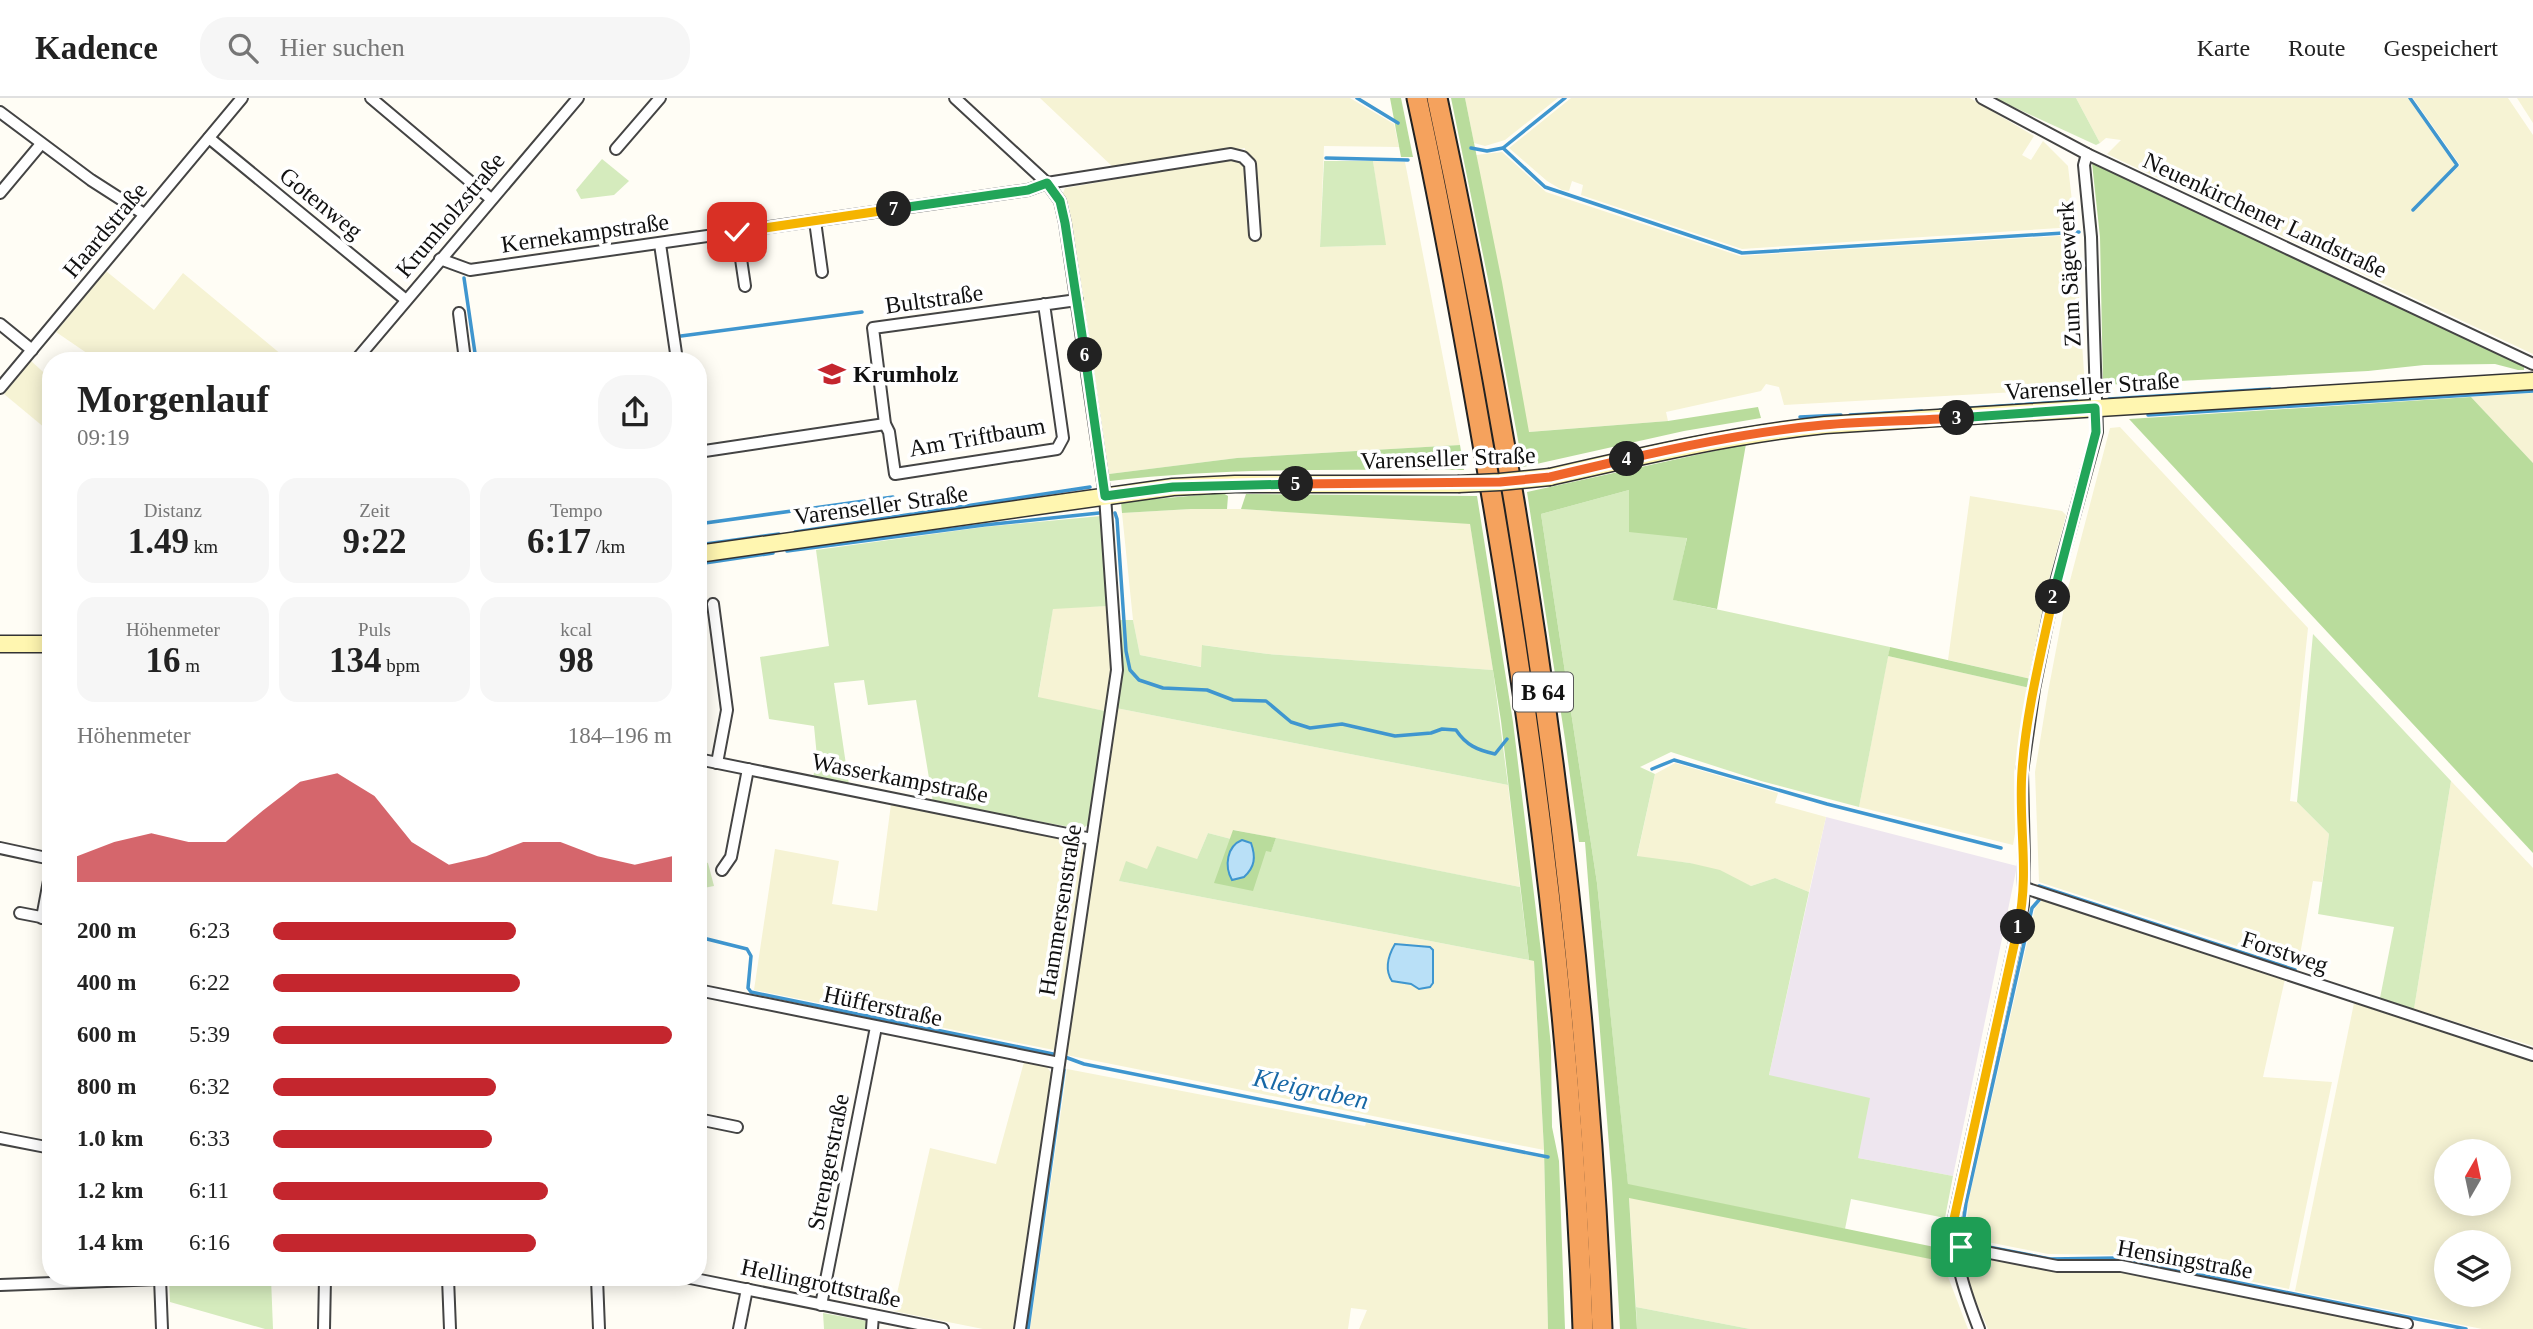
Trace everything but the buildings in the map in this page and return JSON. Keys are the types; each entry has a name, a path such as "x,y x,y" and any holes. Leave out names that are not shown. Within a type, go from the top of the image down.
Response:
{"highway":[{"name":"B 64","path":"1417,98 1466,344 1513,618 1547,861 1572,1118 1583,1329"},
{"name":"B 64","path":"1437,98 1485,341 1525,574 1566,861 1590,1117 1602,1329"}],"main road":[{"name":"Varenseller Straße","path":"707,553 1173,487 1235,484 1458,484 1550,477 1687,445 1825,425 2533,381"},
{"path":"0,644 42,644"}],"street":[{"name":"Haardstraße","path":"0,388 242,98"},
{"path":"371,98 491,199"},
{"path":"616,149 660,98"},
{"path":"955,98 1047,183"},
{"name":"Neuenkirchener Landstraße","path":"1982,98 2087,155 2533,364"},
{"name":"Krumholzstraße","path":"363,352 575,99"},
{"path":"0,112 41,144 144,214"},
{"name":"Gotenweg","path":"209,138 407,300"},
{"path":"0,193 41,144"},
{"name":"Kernekampstraße","path":"440,259 470,270 1028,190 1047,183 1231,155 1243,157 1250,164 1255,235"},
{"name":"Zum Sägewerk","path":"1979,1329 1960,1278 1954,1246 1954,1219 2023,905 2025,888 2022,772 2034,689 2054,589 2096,432 2091,237 2084,165 2087,155"},
{"name":"Hammersenstraße","path":"1020,1329 1117,670 1105,496 1077,300 1060,201 1047,183"},
{"path":"815,221 822,272"},
{"path":"737,232 745,286"},
{"path":"660,244 676,352"},
{"name":"Bultstraße","path":"885,425 873,328 1077,300"},
{"name":"Am Triftbaum","path":"885,425 889,432 895,474 1057,449 1063,438 1044,304"},
{"path":"459,313 464,352"},
{"path":"0,324 32,350"},
{"path":"707,451 885,425"},
{"path":"713,604 727,710 717,763"},
{"name":"Wasserkampstraße","path":"707,761 1093,839"},
{"path":"722,870 731,857 748,769"},
{"path":"0,848 42,857"},
{"name":"Forstweg","path":"2025,888 2533,1055"},
{"path":"20,913 42,918"},
{"name":"Hüfferstraße","path":"707,992 1059,1063"},
{"name":"Strengerstraße","path":"821,1305 876,1027"},
{"path":"707,1121 737,1127"},
{"path":"0,1138 42,1147"},
{"name":"Hensingstraße","path":"1954,1246 2057,1266 2121,1266 2407,1324"},
{"name":"Hellingrottstraße","path":"707,1281 943,1329"},
{"path":"0,1285 42,1283"},
{"path":"160,1286 162,1329"},
{"path":"324,1329 325,1286"},
{"path":"448,1286 450,1329"},
{"path":"597,1286 598,1329"},
{"path":"739,1329 747,1289"},
{"path":"872,1329 873,1315"}],"shaded area":[{"path":"1040,98 1350,98 1394,124 1399,147 1324,146 1320,247 1385,245 1373,161 1405,162 1460,445 1237,458 1109,474 1069,205 1063,193 1065,188 1229,160 1241,161 1246,166 1245,148 1115,169"},
{"path":"1465,98 1558,98 1505,140 1485,146 1474,143"},
{"path":"1571,98 1970,98 2034,136 2022,155 2031,160 2043,141 2068,166 2075,227 1742,249 1581,195 1583,185 1572,181 1569,191 1562,190 1547,181 1509,148"},
{"path":"2076,98 2408,98 2455,165 2411,210 2413,212 2460,165 2413,98 2508,98 2533,135 2533,354 2107,154 2121,140 2106,138 2100,143"},
{"path":"2517,98 2533,98 2533,123"},
{"path":"1502,152 1546,192 1740,256 2075,235 2085,388 1784,405 1779,387 1766,384 1761,391 1666,412 1668,421 1528,432 1476,155"},
{"path":"106,271 154,310 183,273 278,352 85,352 56,332"},
{"path":"31,361 42,371 42,426 4,394"},
{"path":"2533,393 2533,463 2471,397"},
{"path":"2120,427 2308,628 2290,801 2297,802 2329,834 2322,882 2313,881 2298,966 2039,882 2035,772 2048,692 2067,592 2110,428"},
{"path":"1970,496 2062,511 2066,515 2047,587 2031,679 1948,660"},
{"path":"1241,509 1470,523 1493,670 1268,654 1203,645 1202,667 1140,655 1133,620 1122,513"},
{"path":"1108,606 1112,669 1105,711 1038,698 1053,608"},
{"path":"1888,656 2030,688 2014,772 2016,828 2013,845 1859,807"},
{"path":"1116,708 1508,785 1520,887 1234,830 1231,839 1208,833 1197,859 1147,869 1119,881 1534,961 1544,1150 1066,1055"},
{"path":"1675,763 1778,793 1775,803 1826,817 1809,892 1775,878 1751,886 1690,863 1637,857 1655,774"},
{"path":"2451,781 2533,868 2533,1046 2414,1009"},
{"path":"891,804 1079,842 1084,851 1054,1050 754,990 775,849 839,861 832,904 877,911"},
{"path":"1826,817 2017,866 1953,1176 1858,1158 1769,1075"},
{"path":"2042,900 2285,979 2263,1077 2332,1082 2289,1289 2117,1255 2048,1254 1967,1238 1968,1203 2035,908"},
{"path":"2354,1003 2533,1061 2533,1329 2482,1329 2295,1291"},
{"path":"1024,1062 1047,1067 1052,1074 1013,1329 983,1329 893,1311 930,1148 996,1164"},
{"path":"1067,1069 1544,1158 1548,1329 1359,1329 1367,1310 1351,1308 1348,1329 1030,1329"},
{"path":"1629,1197 1942,1261 1968,1329 1750,1329 1636,1307"},
{"path":"1971,1253 2120,1271 2411,1329 1988,1329 1966,1278 1962,1258"}],"green space":[{"path":"1390,98 1401,98 1413,157 1401,157"},
{"path":"1451,98 1465,98 1529,432 1668,421 1758,407 1761,418 1684,431 1523,467"},
{"path":"1994,98 2076,98 2100,143 2096,145"},
{"path":"602,159 629,181 614,195 581,199 576,190"},
{"path":"1324,161 1373,161 1386,245 1320,247"},
{"path":"2092,163 2524,365 2524,370 2495,364 2424,365 2368,371 2103,385 2100,237"},
{"path":"2471,397 2533,463 2533,853 2129,419"},
{"path":"1746,444 1717,609 1673,600 1687,538 1629,532 1629,490 1541,514 1597,883 1628,1184 1949,1250 1950,1263 1629,1198 1637,1329 1620,1329 1612,1183 1585,842 1579,842 1527,492"},
{"path":"1460,445 1464,470 1243,471 1110,481 1109,474 1237,458"},
{"path":"1629,490 1687,537 1674,600 1890,647 1859,807 1761,781 1671,752 1640,767 1655,774 1637,856 1720,870 1751,886 1775,878 1809,892 1769,1075 1870,1098 1858,1158 1953,1176 1945,1218 1851,1199 1845,1229 1628,1185 1597,883 1541,514"},
{"path":"1223,493 1228,496 1227,509 1122,513 1121,502"},
{"path":"1246,494 1477,496 1513,722 1542,960 1551,1046 1552,1127 1559,1161 1565,1329 1548,1329 1544,1150 1534,961 1529,960 1501,721 1470,524 1241,509"},
{"path":"1101,516 1108,606 1053,609 1038,697 1105,711 1088,825 1081,829 933,802 916,700 868,705 864,680 834,683 849,785 813,778 817,757 814,726 769,719 760,657 829,646 816,550 984,527"},
{"path":"1119,620 1133,620 1140,655 1201,667 1202,645 1268,654 1493,670 1508,785 1116,708 1122,661"},
{"path":"2313,634 2451,781 2414,1009 2380,998 2394,927 2318,914 2329,834 2297,802"},
{"path":"1890,647 2031,679 2030,688 1888,656"},
{"path":"1233,830 1276,838 1271,852 1266,851 1253,891 1214,883"},
{"path":"1208,833 1231,839 1215,883 1266,850 1271,851 1276,838 1520,887 1529,960 1119,881 1126,861 1147,869 1157,846 1197,859"},
{"path":"707,863 708,863 714,886 707,887"},
{"path":"169,1286 271,1286 273,1329 265,1329 170,1302"},
{"path":"1636,1307 1750,1329 1637,1329"},
{"path":"823,1313 867,1321 867,1329 824,1329"}],"water":[{"path":"1242,840 1251,843 1254,862 1244,877 1232,880 1228,857 1233,847"},
{"path":"1395,944 1430,947 1433,950 1433,983 1430,987 1419,989 1411,984 1392,981 1388,962"}],"waterway":[{"path":"1357,98 1398,123"},
{"path":"1471,148 1487,151 1503,148 1565,98"},
{"path":"2410,98 2457,165 2413,210"},
{"path":"1503,148 1545,187 1742,253 2079,232"},
{"path":"1326,158 1408,160"},
{"name":"Kleigraben","path":"464,278 475,352"},
{"path":"681,336 862,312"},
{"path":"2109,399 2270,389"},
{"path":"2148,415 2533,391"},
{"path":"1940,410 2077,401"},
{"path":"1850,415 1922,411"},
{"path":"1800,417 1841,415"},
{"path":"795,532 1090,487"},
{"path":"707,523 893,497"},
{"path":"787,551 1099,513"},
{"path":"1115,513 1126,651 1130,670 1139,680 1163,688 1207,690 1233,700 1266,701 1291,722 1310,728 1342,724 1395,736 1431,733 1442,729 1456,730 1472,746 1495,754 1507,739"},
{"path":"707,544 779,534"},
{"path":"707,563 773,553"},
{"path":"1652,769 1674,760 1827,804 2001,848"},
{"path":"2039,886 2295,970"},
{"path":"2039,900 2032,908 1966,1203 1963,1229 1968,1243 2050,1259 2117,1258 2466,1329"},
{"name":"Kleigraben","path":"707,939 747,949 751,956 748,988 751,992 1053,1054"},
{"name":"Kleigraben","path":"1065,1057 1084,1064 1548,1157"},
{"name":"Kleigraben","path":"1028,1329 1064,1070"}],"place":[{"name":"Krumholz","path":"832,374"}],"route":[{"path":"737,232 1028,190 1047,183 1060,201 1065,223 1105,496 1173,487 1235,484 1458,484 1524,480 1550,477 1687,445 1773,431 1825,425 2095,408 2096,432 2054,589 2034,689 2022,772 2025,861 2023,905 1954,1219 1954,1246 1961,1247"}]}
